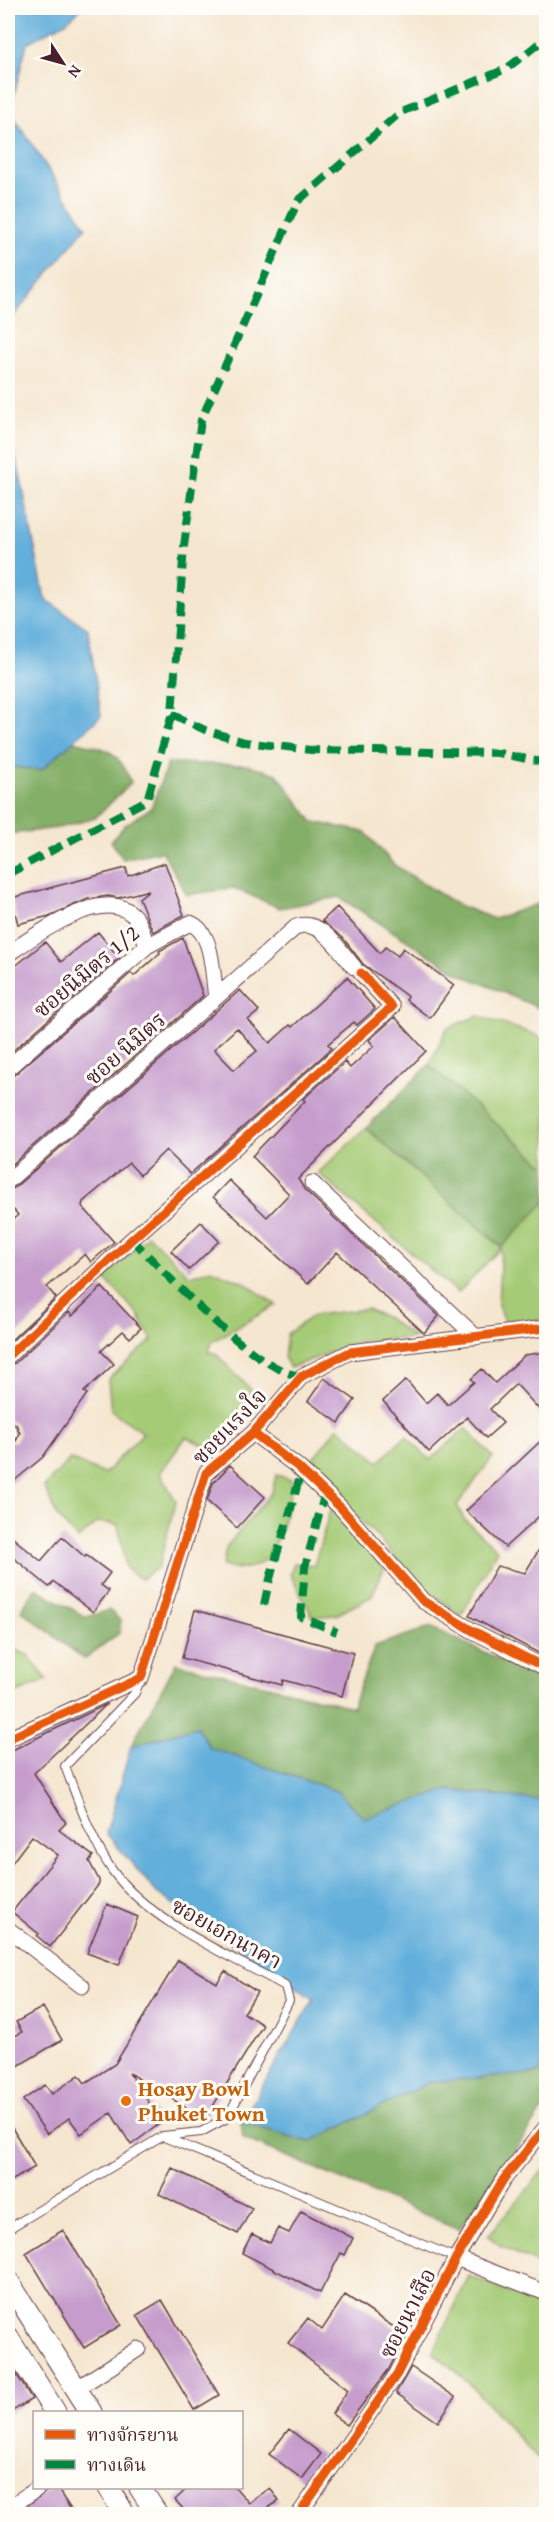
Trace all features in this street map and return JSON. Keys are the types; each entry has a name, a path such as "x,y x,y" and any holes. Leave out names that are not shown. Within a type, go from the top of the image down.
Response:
{"main road":[{"path":"8,2281 90,2411"},
{"path":"8,2338 54,2411"},
{"path":"110,2489 124,2514"},
{"path":"141,2489 157,2514"}],"street":[{"path":"8,954 54,924 94,907 108,905 122,909 136,919 147,946"},
{"name":"ซอยนิมิตร 1/2","path":"8,1068 147,946 190,923 198,926 205,935 216,997"},
{"name":"ซอย นิมิตร","path":"8,1181 216,997 273,950 296,927 305,923 324,933 392,1007 132,1239 8,1356"},
{"path":"312,1183 476,1337"},
{"name":"ซอยแรงใจ","path":"141,1678 206,1473 253,1433 302,1376 350,1352 546,1329"},
{"path":"253,1433 298,1467 341,1508 423,1601 483,1636 546,1668"},
{"path":"8,1740 141,1678"},
{"path":"8,1929 82,1986"},
{"name":"ซอยนาเสือ","path":"299,2514 397,2374 456,2258 503,2180 546,2127"},
{"path":"456,2258 546,2293"},
{"path":"76,2389 138,2349"},
{"path":"8,2508 35,2489"}],"lane":[{"name":"ซอยเอกนาคา","path":"8,2229 163,2136 201,2132 227,2118 289,2001 285,1986 150,1910 112,1870 83,1813 65,1766 135,1693 141,1678"},
{"path":"163,2136 456,2258"}],"green space":[{"path":"73,741 94,746 116,756 131,783 95,818 58,828 8,834 8,766 41,770"},
{"path":"168,763 247,765 277,774 313,822 365,832 394,865 456,904 494,919 546,901 546,1011 458,973 339,897 280,908 233,888 187,895 162,851 123,859 111,841 125,825 151,808"},
{"path":"477,1016 534,1034 546,1041 546,1167 429,1065 447,1028"},
{"path":"429,1065 546,1167 546,1201 502,1247 366,1128"},
{"path":"366,1128 501,1247 546,1201 546,1319 507,1326 498,1305 501,1248 458,1293 318,1173"},
{"path":"148,1235 190,1276 211,1269 245,1283 276,1305 213,1341 208,1352 215,1353 261,1400 217,1451 186,1437 160,1473 176,1501 158,1568 141,1579 126,1568 118,1525 98,1522 78,1539 58,1518 44,1487 70,1459 104,1474 143,1433 111,1410 108,1379 152,1340 137,1313 105,1279"},
{"path":"367,1309 387,1318 415,1338 357,1342 290,1368 284,1357 287,1334 314,1315"},
{"path":"338,1427 379,1462 406,1436 430,1460 466,1428 493,1457 457,1505 464,1519 497,1550 461,1616 415,1580 377,1536 306,1467"},
{"path":"276,1475 291,1479 286,1510 274,1546 262,1562 252,1567 237,1569 222,1566 227,1546 272,1492"},
{"path":"331,1507 356,1533 384,1569 371,1597 336,1615 313,1617 290,1574 294,1563 314,1566"},
{"path":"35,1588 86,1617 109,1610 121,1621 119,1633 84,1659 21,1610"},
{"path":"430,1627 546,1681 546,1801 448,1790 364,1818 336,1791 210,1748 197,1727 131,1746 176,1663 352,1707 375,1646"},
{"path":"8,1647 28,1655 47,1680 8,1697"},
{"path":"546,2056 546,2106 459,2229 243,2138 241,2122 310,2142 430,2082 539,2073"},
{"path":"546,2167 546,2268 501,2246 488,2236"},
{"path":"469,2276 546,2307 546,2468 465,2379 433,2352"}],"water":[{"path":"8,8 82,8 66,22 27,43 10,111 86,227 8,323"},
{"path":"8,436 18,465 45,599 88,629 101,716 41,770 8,766"},
{"path":"197,1727 210,1748 336,1791 364,1818 447,1790 546,1801 546,2056 539,2073 430,2082 310,2142 241,2122 314,1999 157,1893 106,1833 131,1746"}],"building":[{"path":"165,863 184,915 153,932 139,898 149,890 118,898 108,896 88,899 49,916 18,924 11,898 126,868 128,876"},
{"path":"337,907 380,953 385,947 398,956 403,948 454,985 430,1018 406,1000 408,997 363,964 343,938 322,921"},
{"path":"98,932 119,958 8,1055 8,972 45,942 61,962"},
{"path":"183,938 203,996 8,1168 8,1077 14,1075 131,973 134,976 160,953 159,951"},
{"path":"347,977 375,1009 357,1025 354,1022 328,1044 332,1048 190,1174 166,1150 140,1175 129,1163 83,1202 82,1206 114,1242 91,1262 85,1254 47,1287 56,1298 8,1343 8,1224 18,1215 8,1203 8,1190 14,1188 240,990 259,1011 248,1020 270,1043 290,1025 292,1027","holes":["237,1028 257,1051 234,1070 214,1049"]},
{"path":"395,1017 426,1051 298,1179 305,1190 439,1316 424,1333 337,1252 308,1284 213,1197 229,1180 267,1217 289,1194 252,1156 305,1101 303,1099 345,1062 350,1068 374,1046 369,1040"},
{"path":"201,1222 219,1241 189,1270 171,1251"},
{"path":"102,1287 141,1328 130,1338 123,1331 101,1351 114,1364 84,1392 87,1394 43,1457 8,1486 8,1442 16,1441 20,1433 16,1424 8,1420 8,1365 15,1363 69,1312 72,1316"},
{"path":"546,1352 546,1417 516,1384 490,1409 503,1423 486,1438 467,1417 429,1452 383,1401 406,1380 426,1403 437,1393 448,1405 474,1382 471,1379 482,1369 495,1383 525,1355"},
{"path":"324,1378 355,1400 339,1423 308,1401"},
{"path":"546,1436 546,1510 505,1547 466,1511"},
{"path":"230,1465 265,1497 237,1528 207,1501 213,1483"},
{"path":"8,1534 41,1561 62,1537 85,1557 86,1555 110,1573 101,1585 109,1591 93,1612 54,1582 49,1587 8,1553"},
{"path":"546,1538 546,1657 469,1616 497,1566 525,1573"},
{"path":"195,1610 353,1653 342,1696 283,1680 282,1685 182,1658"},
{"path":"107,1704 34,1773 66,1823 59,1830 93,1856 89,1861 99,1880 99,1884 50,1947 37,1936 39,1934 12,1912 58,1855 32,1836 8,1868 8,1752"},
{"path":"107,1904 138,1917 119,1965 87,1953"},
{"path":"178,1960 217,1983 225,1971 257,1992 244,2013 263,2025 205,2119 129,2073 162,2122 131,2145 111,2113 81,2134 69,2118 47,2134 23,2100 45,2085 52,2094 79,2075 85,2083 115,2064"},
{"path":"43,2007 62,2040 18,2066 8,2048 8,2040 22,2032 16,2022"},
{"path":"8,2121 35,2167 8,2183"},
{"path":"172,2168 252,2208 238,2234 159,2194"},
{"path":"301,2211 353,2238 345,2255 341,2253 320,2293 242,2253 252,2234 270,2243 278,2228 289,2233"},
{"path":"63,2230 121,2325 84,2348 26,2253"},
{"path":"345,2295 406,2335 389,2369 347,2425 332,2414 348,2390 288,2343 308,2318 322,2330"},
{"path":"162,2300 219,2395 194,2410 137,2315"},
{"path":"8,2361 32,2399 8,2414"},
{"path":"411,2367 455,2397 438,2422 396,2393"},
{"path":"289,2429 321,2454 302,2479 269,2454"},
{"path":"270,2488 279,2501 268,2508 273,2514 188,2514 175,2500 187,2489 237,2489 249,2503"},
{"path":"49,2489 57,2489 74,2514 16,2514"}],"marked path":[{"path":"8,874 147,800 172,714 184,546 201,420 298,201 401,112 506,69 546,38"},
{"path":"172,714 205,730 245,742 311,750 498,753 546,763"},
{"path":"132,1239 189,1297 238,1341 262,1359 284,1371 302,1376"},
{"path":"264,1605 301,1470"},
{"path":"325,1492 305,1567 301,1617 337,1632"}],"cycle path":[{"path":"8,1356 132,1239 392,1007 361,973"},
{"path":"8,1739 141,1678 206,1473 253,1433 302,1376 350,1352 546,1328"},
{"path":"253,1433 298,1467 341,1508 423,1601 473,1631 546,1668"},
{"path":"299,2514 397,2374 456,2258 503,2180 546,2127"}],"place":[{"name":"Hosay Bowl Phuket Town","path":"126,2101"}]}
